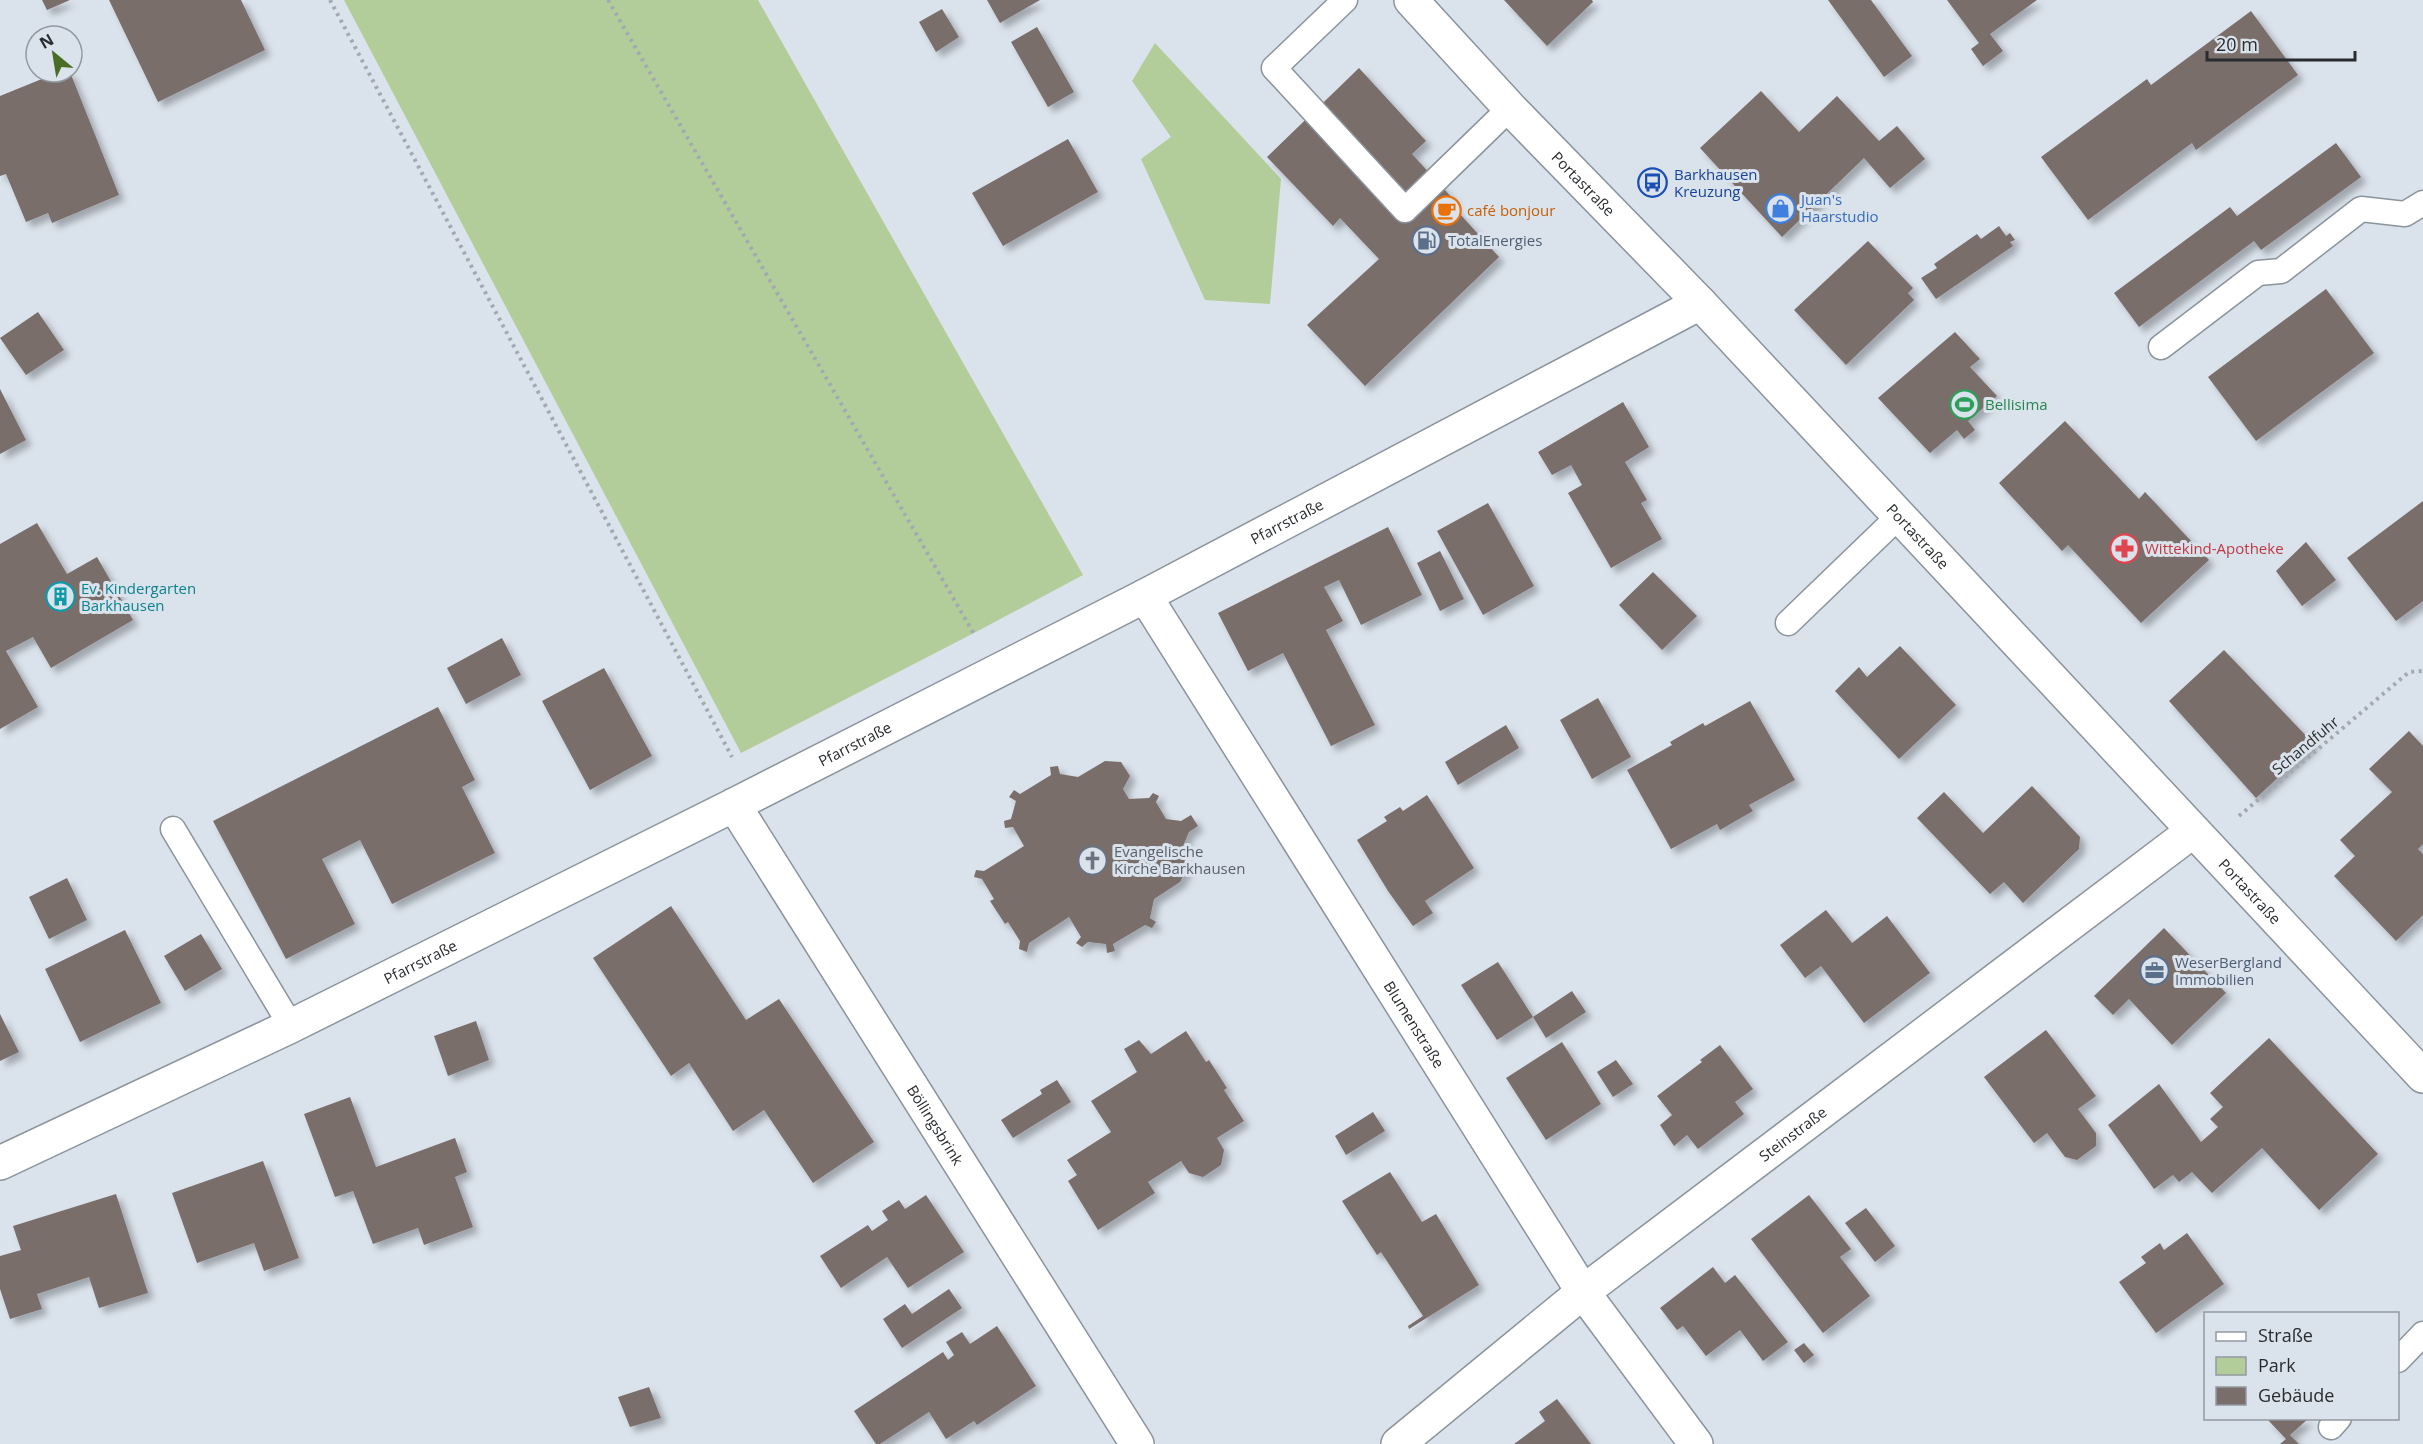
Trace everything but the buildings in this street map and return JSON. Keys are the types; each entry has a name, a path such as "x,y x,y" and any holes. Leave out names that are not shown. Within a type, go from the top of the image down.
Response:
{"street":[{"name":"Portastraße","path":"1411,0 1510,108 1700,303 2423,1076"},
{"name":"Pfarrstraße","path":"0,1163 291,1026 743,800 1145,596 1700,303"},
{"name":"Blumenstraße","path":"1145,596 1583,1292 1696,1444"},
{"name":"Böllingsbrink","path":"743,800 1137,1444"},
{"name":"Steinstraße","path":"1398,1444 1583,1292 2199,838"}],"lane":[{"path":"1345,0 1274,68 1405,210 1510,108"},
{"path":"2161,347 2258,273 2281,271 2361,209 2405,214 2423,203"},
{"path":"1788,623 1899,516"},
{"path":"173,829 291,1026"},
{"path":"2399,1358 2423,1334"}],"path":[{"path":"330,0 743,800"},
{"path":"608,0 997,670"},
{"name":"Schandfuhr","path":"2199,838 2409,672 2423,671"}],"green space":[{"path":"344,0 758,0 1083,575 741,753"},
{"path":"1155,43 1281,179 1270,304 1205,300 1141,159 1171,137 1132,81"}],"place":[{"name":"Barkhausen Kreuzung","path":"1653,183"},
{"name":"Juan's Haarstudio","path":"1780,208"},
{"name":"café bonjour","path":"1446,210"},
{"name":"TotalEnergies","path":"1427,240"},
{"name":"Bellisima","path":"1964,404"},
{"name":"Wittekind-Apotheke","path":"2124,548"},
{"name":"Ev. Kindergarten Barkhausen","path":"60,597"},
{"name":"Evangelische Kirche Barkhausen","path":"1093,860"},
{"name":"WeserBergland Immobilien","path":"2154,971"}]}
